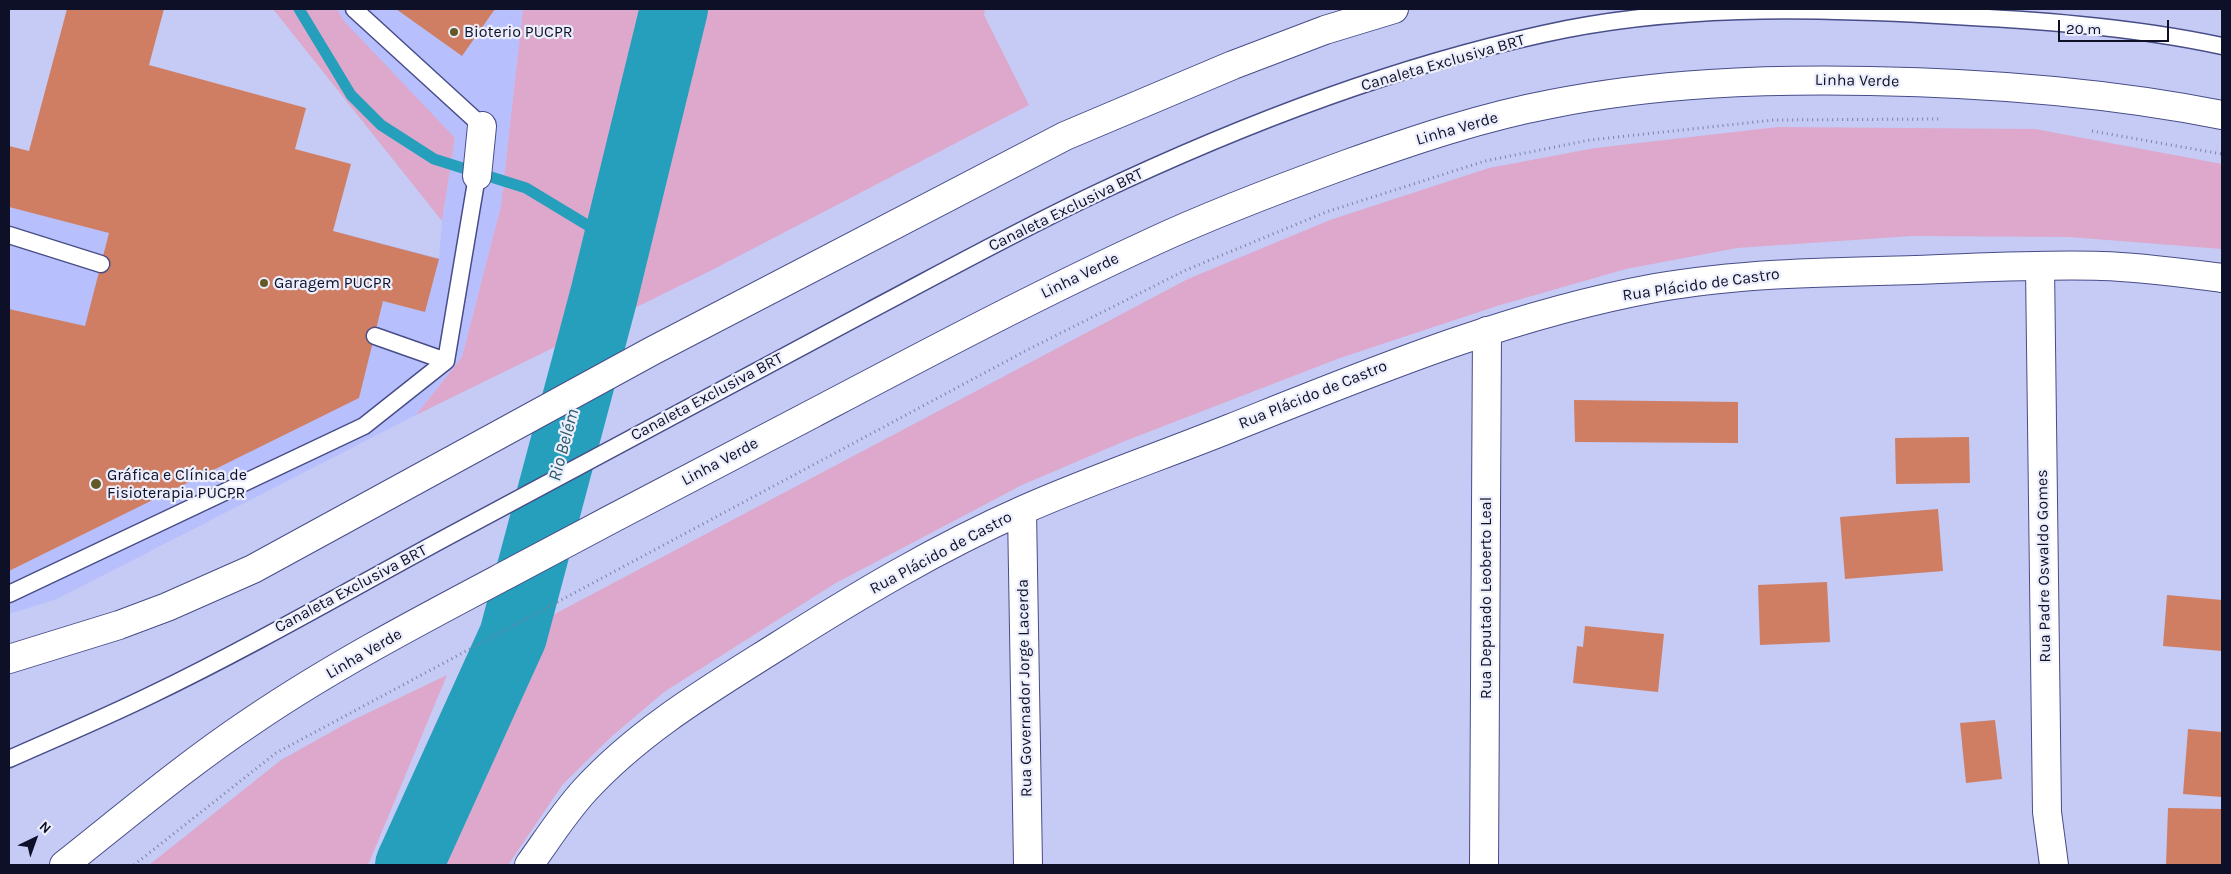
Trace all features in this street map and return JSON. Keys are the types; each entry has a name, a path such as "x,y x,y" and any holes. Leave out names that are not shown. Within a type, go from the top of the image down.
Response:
{"main road":[{"path":"9,659 119,625 210,589 253,569 652,352 985,176 1074,132 1232,65 1325,30 1394,9"},
{"name":"Linha Verde","path":"64,865 206,753 253,720 371,649 470,595 980,326 1155,240 1312,177 1381,152 1466,125 1551,104 1641,91 1728,82 1818,80 1922,82 2038,88 2162,103 2222,115"},
{"path":"477,176 482,126"},
{"name":"Rua Plácido de Castro","path":"529,865 583,792 620,755 661,721 812,624 887,580 944,548 1022,511 1390,364 1487,331 1576,306 1656,288 1721,279 1796,272 2102,266 2222,278"},
{"name":"Rua Padre Oswaldo Gomes","path":"2040,267 2047,812 2054,865"},
{"name":"Rua Deputado Leoberto Leal","path":"1484,865 1487,331"},
{"name":"Rua Governador Jorge Lacerda","path":"1022,511 1028,865"}],"lane":[{"path":"354,9 482,126"},
{"name":"Canaleta Exclusiva BRT","path":"9,759 156,693 624,441 1018,232 1166,162 1262,122 1367,84 1462,54 1548,33 1641,18 1747,10 1851,10 2077,24 2222,46"},
{"path":"9,594 364,426 446,361 477,176"},
{"path":"9,235 101,264"},
{"path":"375,336 446,361"}],"path":[{"path":"134,865 276,753 1029,348 1186,270 1326,212 1485,161 1590,140 1774,120 1950,119"},
{"path":"2085,130 2222,154"}],"shaded area":[{"path":"273,9 337,9 344,21 455,138 442,221"},
{"path":"323,9 523,9 501,206 462,357 416,415 57,599 9,614 9,149 439,258 442,221 455,138"},
{"path":"523,9 985,9 984,15 1029,105 712,270 416,415 462,357 501,206"},
{"path":"1778,127 2035,129 2222,164 2222,249 2069,237 1912,236 1737,248 1626,269 1497,306 1340,358 1125,441 1022,485 834,584 664,692 611,737 563,784 508,865 434,865 513,636 1188,279 1330,220 1489,168 1595,148"},
{"path":"447,675 368,865 149,865 281,760 349,722"}],"building":[{"path":"67,9 164,9 149,65 306,108 295,149 351,164 333,231 439,259 425,312 383,301 359,398 9,571 9,309 85,326 109,233 9,207 9,146 29,151"},
{"name":"Bioterio PUCPR","path":"396,9 495,9 462,56"},
{"path":"1574,400 1738,402 1738,443 1575,442"},
{"path":"1969,437 1970,483 1896,484 1895,438"},
{"path":"1938,509 1943,571 1845,579 1840,517"},
{"path":"1827,582 1830,642 1760,645 1758,585"},
{"path":"2167,595 2222,600 2222,651 2163,646"},
{"path":"1585,626 1664,634 1658,692 1573,683 1577,646 1583,647"},
{"path":"1995,720 2002,779 1966,783 1960,723"},
{"path":"2188,729 2222,732 2222,797 2183,794"},
{"path":"2168,808 2222,809 2222,865 2166,865"}],"waterway":[{"path":"299,9 351,95 381,125 434,159 526,188 617,243"},
{"name":"Rio Belém","path":"409,865 513,636 604,295 674,9"}],"place":[{"name":"Bioterio PUCPR","path":"454,32"},
{"name":"Garagem PUCPR","path":"264,283"},
{"name":"Gráfica e Clínica de Fisioterapia PUCPR","path":"96,484"}]}
